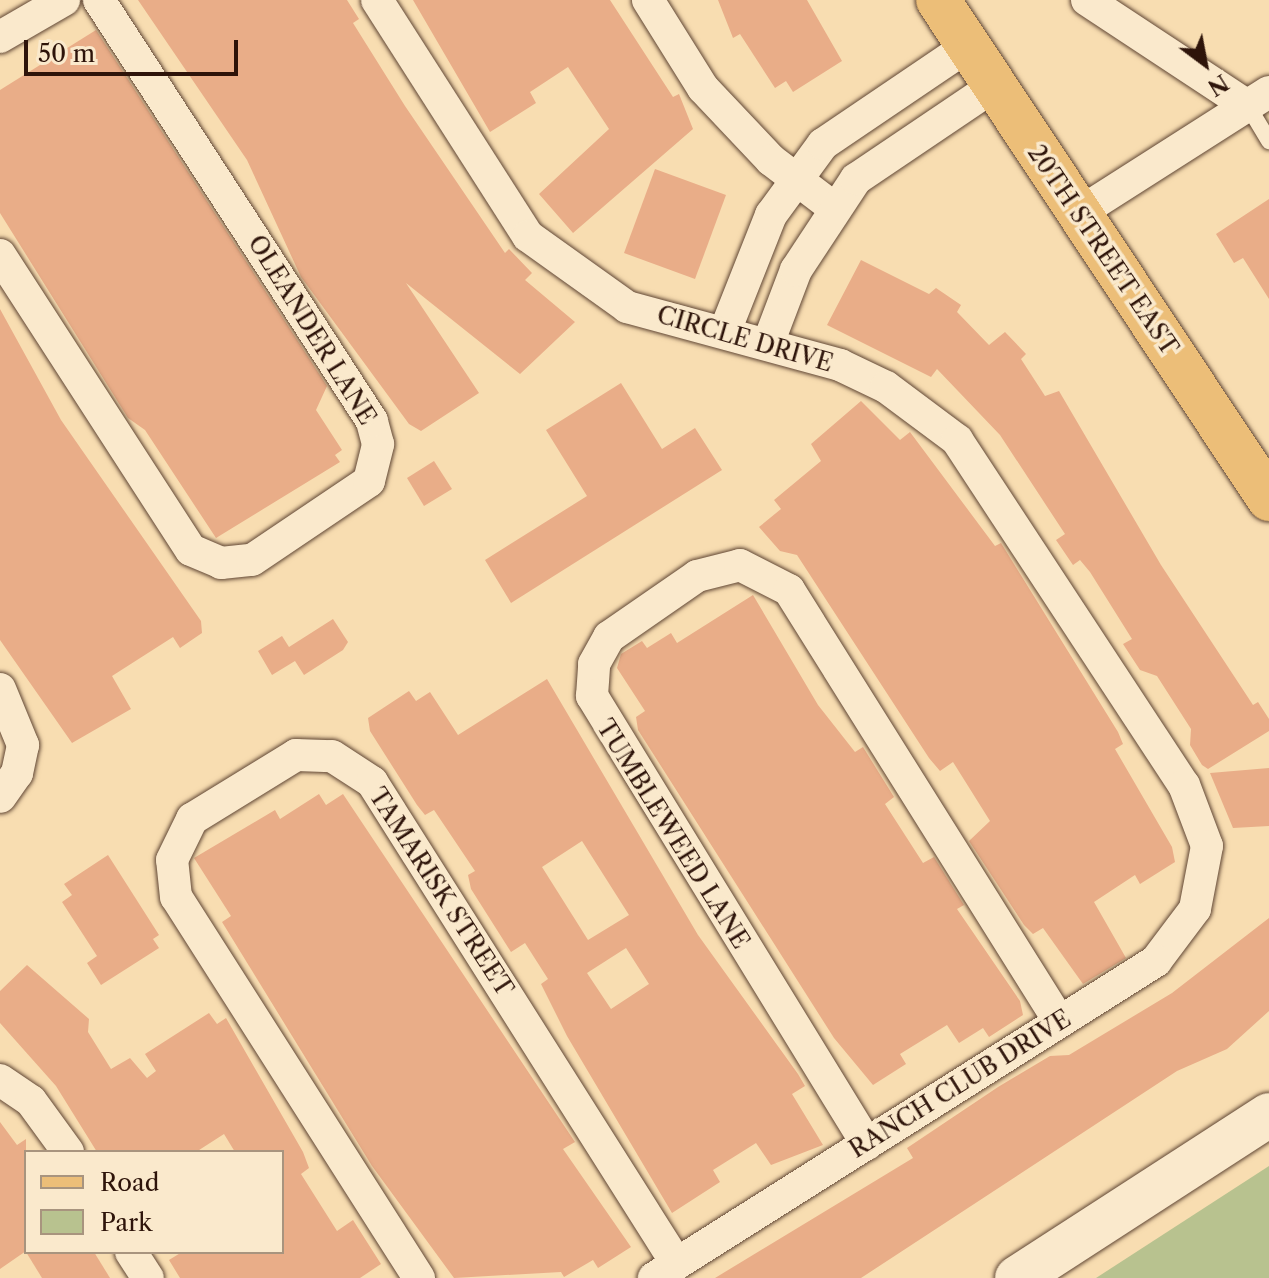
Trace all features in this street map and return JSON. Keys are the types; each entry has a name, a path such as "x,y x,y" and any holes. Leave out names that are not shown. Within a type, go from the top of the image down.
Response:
{"main road":[{"name":"20TH STREET EAST","path":"938,0 1269,499"}],"street":[{"path":"0,37 64,0"},
{"name":"OLEANDER LANE","path":"0,255 191,550 221,563 252,560 369,481 378,457 372,421 99,0"},
{"name":"CIRCLE DRIVE","path":"377,0 528,236 627,307 769,341 886,387 957,440 1184,785 1207,846"},
{"path":"648,0 703,88 795,179 833,207"},
{"path":"1079,213 1258,99 1087,0"},
{"path":"725,331 771,215 823,144 968,46"},
{"path":"769,341 796,270 833,207 856,179 994,86"},
{"name":"TUMBLEWEED LANE","path":"867,1144 592,696 594,664 609,637 697,576 740,565 789,590 1059,1021"},
{"path":"0,689 23,745 17,773 0,797"},
{"name":"TAMARISK STREET","path":"419,1278 176,897 172,860 192,819 296,755 332,756 372,782 666,1271"},
{"name":"RANCH CLUB DRIVE","path":"666,1271 1156,961 1180,938 1206,879 1207,846"},
{"path":"0,1080 31,1101 67,1150"},
{"path":"1017,1278 1269,1115"},
{"path":"132,1254 148,1278"}],"lane":[{"path":"1258,99 1269,141"}],"green space":[{"path":"1269,1166 1269,1278 1096,1278"}],"building":[{"path":"138,0 347,0 359,19 353,23 505,253 509,249 532,273 525,280 575,322 520,374 406,283 479,393 421,431 409,424 301,277 247,160"},
{"path":"413,0 610,0 673,97 679,94 693,129 573,233 539,194 609,129 568,67 530,92 536,103 490,132"},
{"path":"718,0 807,0 842,61 793,92 786,81 775,88 740,34 733,38"},
{"path":"96,30 327,386 316,410 342,450 335,455 340,462 216,538 145,430 128,418 0,213 0,90"},
{"path":"655,169 726,195 695,279 624,253"},
{"path":"1269,199 1269,299 1243,258 1234,263 1216,234"},
{"path":"861,260 929,294 936,288 961,305 957,312 989,345 1005,332 1026,354 1021,359 1045,396 1059,391 1161,565 1253,705 1258,702 1269,719 1269,731 1208,769 1202,765 1190,745 1191,729 1157,676 1140,670 1123,644 1132,639 1090,572 1080,560 1073,565 1056,540 1065,534 1000,435 937,369 931,377 827,325"},
{"path":"0,309 61,420 201,621 202,633 180,648 173,637 112,676 131,709 72,743 0,640"},
{"path":"621,383 662,449 695,428 722,470 511,603 485,560 587,496 546,430"},
{"path":"861,401 900,440 910,432 995,546 1001,543 1118,732 1123,744 1115,749 1172,847 1175,862 1140,884 1135,875 1094,902 1126,958 1083,984 1043,928 1033,934 1024,925 969,841 990,821 953,762 940,771 929,758 797,555 780,551 759,527 781,509 774,500 821,461 811,444"},
{"path":"434,461 452,489 424,506 407,478"},
{"path":"753,595 818,705 855,752 863,747 894,797 885,804 923,863 934,857 964,905 957,909 1020,1001 1023,1015 989,1037 983,1028 959,1043 947,1025 900,1054 906,1064 873,1085 834,1038 638,730 636,717 645,711 617,668 621,654 642,641 647,648 671,633 677,643"},
{"path":"333,619 348,642 343,650 304,675 295,661 272,675 258,651 282,636 289,647"},
{"path":"547,679 698,935 798,1074 805,1086 792,1094 823,1145 771,1165 756,1143 713,1170 720,1182 672,1213 567,1036 541,984 548,979 525,943 511,952 471,889 468,875 475,871 434,810 425,815 417,805 370,731 368,718 409,691 416,701 430,692 458,735","holes":["582,841 629,915 588,940 542,867","626,948 649,984 611,1009 587,973"]},
{"path":"1269,768 1269,826 1233,828 1210,773"},
{"path":"319,794 326,805 343,794 575,1142 563,1149 631,1247 598,1268 593,1260 564,1277 561,1272 454,1278 372,1166 222,922 231,916 194,858 275,810 280,819"},
{"path":"108,855 159,935 153,939 159,948 101,985 87,963 97,956 62,902 72,895 64,884"},
{"path":"1269,918 1269,1011 1227,1049 1177,1071 861,1278 715,1278 913,1158 907,1148 998,1087 1050,1056 1069,1055 1172,993"},
{"path":"27,965 89,1019 88,1032 111,1069 130,1058 147,1078 156,1071 145,1054 209,1013 217,1024 226,1018 303,1152 309,1168 301,1174 337,1231 353,1220 381,1264 360,1278 180,1278 169,1260 179,1254 284,1254 284,1150 234,1150 224,1134 199,1150 96,1150 56,1086 0,1023 0,991"},
{"path":"0,1122 17,1145 26,1139 26,1150 24,1252 0,1269"},
{"path":"27,1254 95,1254 110,1278 42,1278"}]}
